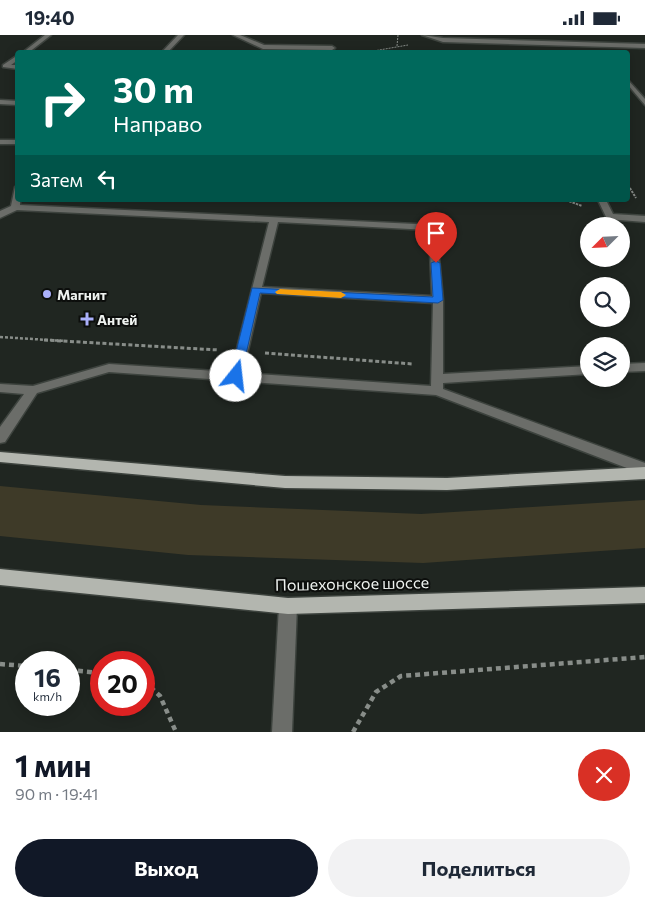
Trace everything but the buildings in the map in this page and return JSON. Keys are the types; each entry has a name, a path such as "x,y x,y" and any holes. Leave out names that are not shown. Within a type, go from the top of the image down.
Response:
{"main road":[{"path":"0,457 285,482 447,485 645,471"},
{"name":"Пошехонское шоссе","path":"0,577 288,606 645,595"}],"street":[{"path":"28,50 48,35"},
{"path":"166,50 181,35"},
{"path":"236,35 263,47 332,48"},
{"path":"425,35 443,40 645,46"},
{"path":"15,59 5,66 15,67"},
{"path":"630,84 645,103"},
{"path":"0,102 15,103"},
{"path":"0,142 15,142"},
{"path":"15,207 16,202"},
{"path":"603,202 610,217 645,219"},
{"path":"0,215 15,207 433,227 438,300 437,385"},
{"path":"236,376 274,220"},
{"path":"256,290 438,300"},
{"path":"630,368 645,367"},
{"path":"0,388 33,390 109,368 437,385 580,371"},
{"path":"437,385 645,471"},
{"path":"0,438 33,390"},
{"path":"282,732 288,606"}],"path":[{"path":"397,46 398,35"},
{"path":"377,50 407,45"},
{"path":"353,732 376,692 400,676 645,657"},
{"path":"0,664 15,665"},
{"path":"155,692 172,720 176,732"}],"shaded area":[{"path":"0,486 201,505 421,514 645,500 645,548 423,563 188,555 0,536"}],"slow traffic":[{"path":"280,292 341,295"}],"place":[{"name":"Магнит","path":"47,294"},
{"name":"Антей","path":"87,319"}],"route":[{"path":"236,376 256,290 438,300 436,263"}]}
